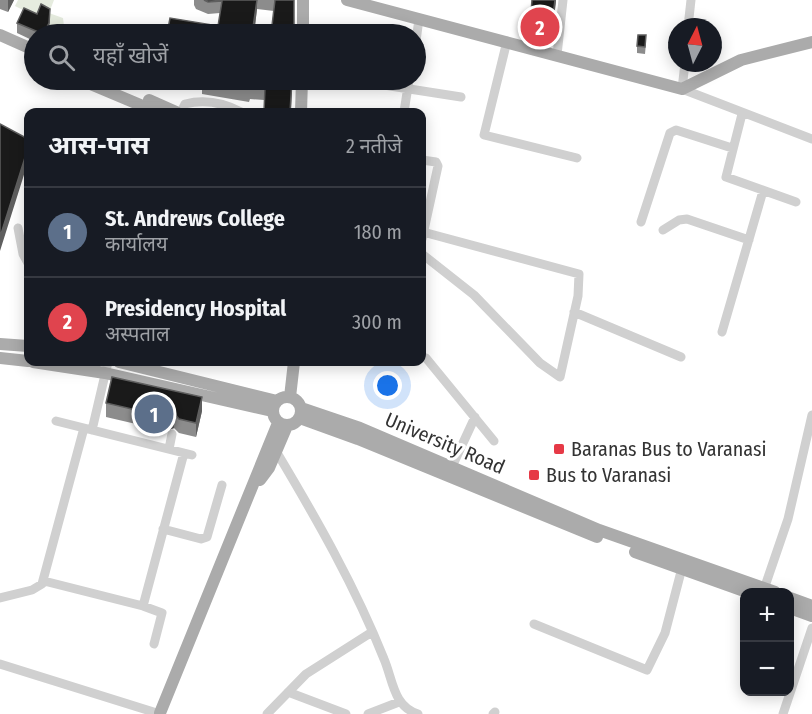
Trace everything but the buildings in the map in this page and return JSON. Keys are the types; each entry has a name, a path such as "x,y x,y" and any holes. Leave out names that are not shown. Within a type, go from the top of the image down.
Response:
{"main road":[{"path":"303,0 303,24"},
{"path":"347,0 682,89 741,60 812,42"},
{"path":"0,35 24,46"},
{"path":"0,44 24,55"},
{"path":"105,90 148,108"},
{"path":"124,90 167,108"},
{"path":"301,108 302,90"},
{"path":"0,344 24,346"},
{"path":"0,358 24,360"},
{"path":"148,366 274,406 283,424 276,451 264,475 255,486"},
{"path":"290,397 294,366"},
{"path":"107,367 274,406 290,397"},
{"path":"160,713 255,486 259,470 283,424 300,413 296,400 290,397"},
{"name":"University Road","path":"300,413 360,428 450,472 599,530 740,589"},
{"name":"University Road","path":"682,566 758,588"},
{"path":"794,600 812,606"},
{"path":"794,610 812,616"}],"street":[{"path":"557,55 562,0"},
{"path":"689,18 691,0"},
{"path":"418,24 419,19"},
{"path":"507,41 484,135 577,158"},
{"path":"684,72 682,89 812,139"},
{"path":"426,88 461,97"},
{"path":"405,108 407,90"},
{"path":"184,108 185,104 216,100 234,108"},
{"path":"742,114 726,177 796,202"},
{"path":"641,222 670,133 676,130 732,148"},
{"path":"426,161 436,162 438,166 426,211"},
{"path":"722,332 763,191"},
{"path":"663,230 679,220 687,219 749,240"},
{"path":"18,228 24,256"},
{"path":"426,237 578,273 580,280 560,377 534,357 474,295 426,257"},
{"path":"574,312 681,357"},
{"path":"426,358 494,441"},
{"path":"0,598 32,590 44,581 107,367"},
{"path":"450,472 475,417"},
{"path":"769,588 808,456 812,418"},
{"path":"56,421 188,454 163,529 143,606"},
{"path":"169,449 172,434"},
{"path":"276,451 329,540 372,632 399,702 408,711 418,714"},
{"path":"163,529 201,539 207,537 222,485"},
{"path":"534,624 647,670 665,633 682,566"},
{"path":"44,581 158,609 162,613 154,644"},
{"path":"783,714 812,628"},
{"path":"268,714 316,667 372,632"},
{"path":"0,664 160,713"},
{"path":"288,692 346,714"},
{"path":"368,714 399,702"}],"shaded area":[{"path":"18,0 54,0 49,13 63,18 64,24 43,24 39,18 15,6"}],"place":[{"name":"Presidency Hospital","path":"540,27"},
{"name":"St. Andrews College","path":"154,414"},
{"name":"Baranas Bus to Varanasi","path":"559,449"},
{"name":"Bus to Varanasi","path":"534,475"}]}
